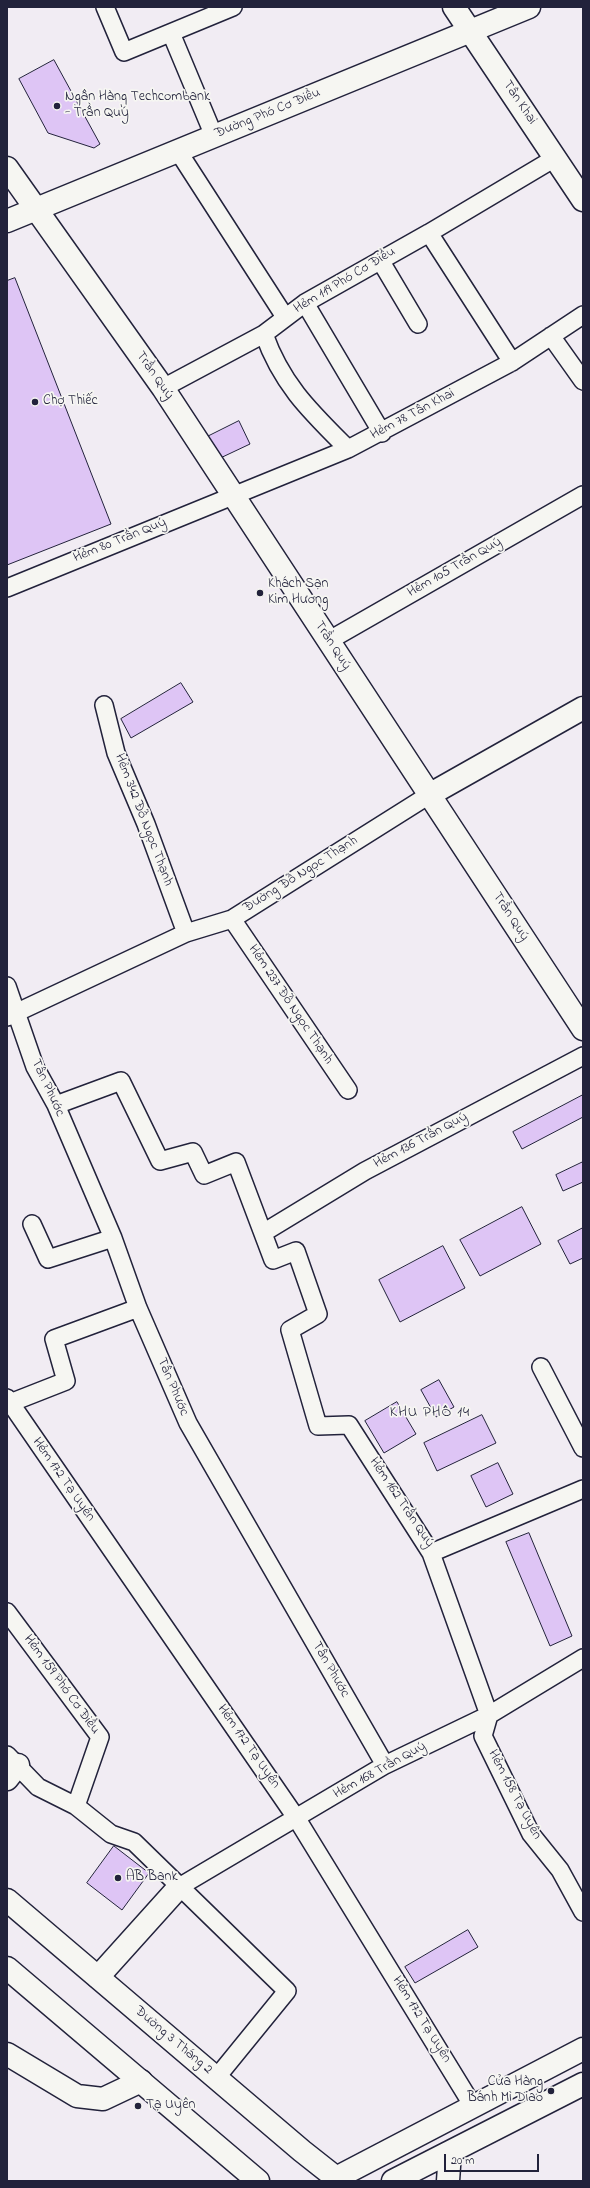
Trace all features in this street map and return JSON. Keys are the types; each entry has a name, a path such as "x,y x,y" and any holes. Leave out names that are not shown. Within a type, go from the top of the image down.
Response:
{"main road":[{"name":"Tân Khai","path":"454,7 583,200"},
{"name":"Đường Phó Cơ Điều","path":"7,221 529,7"},
{"name":"Trần Quý","path":"7,168 35,210 163,388 232,495 249,517 328,641 429,795 450,824 583,1029"},
{"name":"Đường Đỗ Ngọc Thạnh","path":"429,795 583,708"},
{"path":"98,1977 179,1887"},
{"name":"Đường 3 Tháng 2","path":"7,1900 217,2077 336,2180"},
{"path":"7,1968 258,2181"},
{"path":"336,2180 583,2049"},
{"path":"7,2054 77,2096 103,2099 141,2081"},
{"path":"395,2180 583,2084"},
{"path":"448,2181 450,2152"}],"lane":[{"path":"105,7 124,52 171,34 233,7"},
{"path":"171,34 214,136"},
{"name":"Hẻm 119 Phó Cơ Điều","path":"178,151 285,317 305,303 429,233 555,158"},
{"path":"429,233 512,362"},
{"path":"380,260 418,324"},
{"path":"305,303 382,432"},
{"name":"Hẻm 78 Tân Khai","path":"232,495 348,450 512,362 583,315"},
{"path":"163,388 264,334 285,317"},
{"path":"264,334 271,353 294,392 348,450"},
{"path":"551,336 583,381"},
{"name":"Hẻm 80 Trần Quý","path":"7,588 232,495"},
{"name":"Hẻm 105 Trần Quý","path":"328,641 583,495"},
{"name":"Hẻm 342 Đỗ Ngọc Thạnh","path":"104,705 116,753 146,824 186,933"},
{"name":"Đường Đỗ Ngọc Thạnh","path":"12,1014 186,933 232,919 429,795"},
{"name":"Hẻm 237 Đỗ Ngọc Thạnh","path":"232,919 348,1090"},
{"name":"Tân Phước","path":"7,986 12,1014 35,1067 56,1105 113,1238 138,1308 188,1423 385,1765"},
{"name":"Hẻm 136 Trần Quý","path":"263,1233 365,1171 583,1056"},
{"path":"56,1105 121,1081 160,1161 193,1152 204,1175 236,1162 263,1233"},
{"path":"32,1224 48,1259 113,1238"},
{"name":"Hẻm 162 Trần Quý","path":"263,1233 273,1260 296,1251 318,1314 290,1330 318,1426 349,1425 431,1553 583,1489"},
{"path":"8,1400 66,1380 54,1339 138,1308"},
{"path":"540,1367 583,1448"},
{"name":"Hẻm 172 Tạ Uyên","path":"8,1400 297,1819 473,2106"},
{"path":"431,1553 489,1714"},
{"name":"Hẻm 159 Phó Cơ Điều","path":"7,1612 100,1737 76,1806"},
{"name":"Hẻm 168 Trần Quý","path":"179,1887 297,1819 385,1765 489,1714 583,1658"},
{"name":"Hẻm 158 Tạ Uyên","path":"489,1714 483,1736 532,1834 560,1870 583,1912"},
{"path":"11,1766 38,1787 76,1806 112,1834 134,1842 286,1991 217,2077"}],"building":[{"name":"Ngân Hàng Techcombank - Trần Quý","path":"54,60 100,144 94,148 48,133 19,79"},
{"name":"Chợ Thiếc","path":"15,278 111,524 7,565 7,281"},
{"path":"239,421 250,444 214,461 203,439"},
{"path":"181,683 193,702 131,738 121,719"},
{"path":"583,1095 583,1117 522,1149 513,1132"},
{"path":"583,1162 583,1182 563,1191 556,1175"},
{"path":"522,1207 541,1244 480,1276 460,1240"},
{"path":"583,1228 583,1258 570,1264 558,1241"},
{"path":"443,1246 465,1288 400,1322 379,1280"},
{"path":"439,1380 454,1407 436,1417 421,1390"},
{"path":"397,1402 416,1434 384,1453 365,1421"},
{"path":"482,1415 496,1443 437,1471 424,1443"},
{"path":"498,1463 513,1494 486,1507 471,1476"},
{"path":"529,1533 572,1636 550,1646 506,1542"},
{"name":"AB Bank","path":"114,1846 149,1873 122,1910 87,1883"},
{"path":"468,1930 478,1947 415,1983 405,1967"}],"place":[{"name":"Ngân Hàng Techcombank - Trần Quý","path":"57,106"},
{"name":"Chợ Thiếc","path":"35,402"},
{"name":"Khách Sạn Kim Hương","path":"260,593"},
{"name":"AB Bank","path":"118,1878"},
{"name":"Cửa Hàng Bánh Mì Diao","path":"551,2091"},
{"name":"Tạ Uyên","path":"138,2106"}],"district":[{"name":"KHU PHỐ 14","path":"430,1414"}]}
